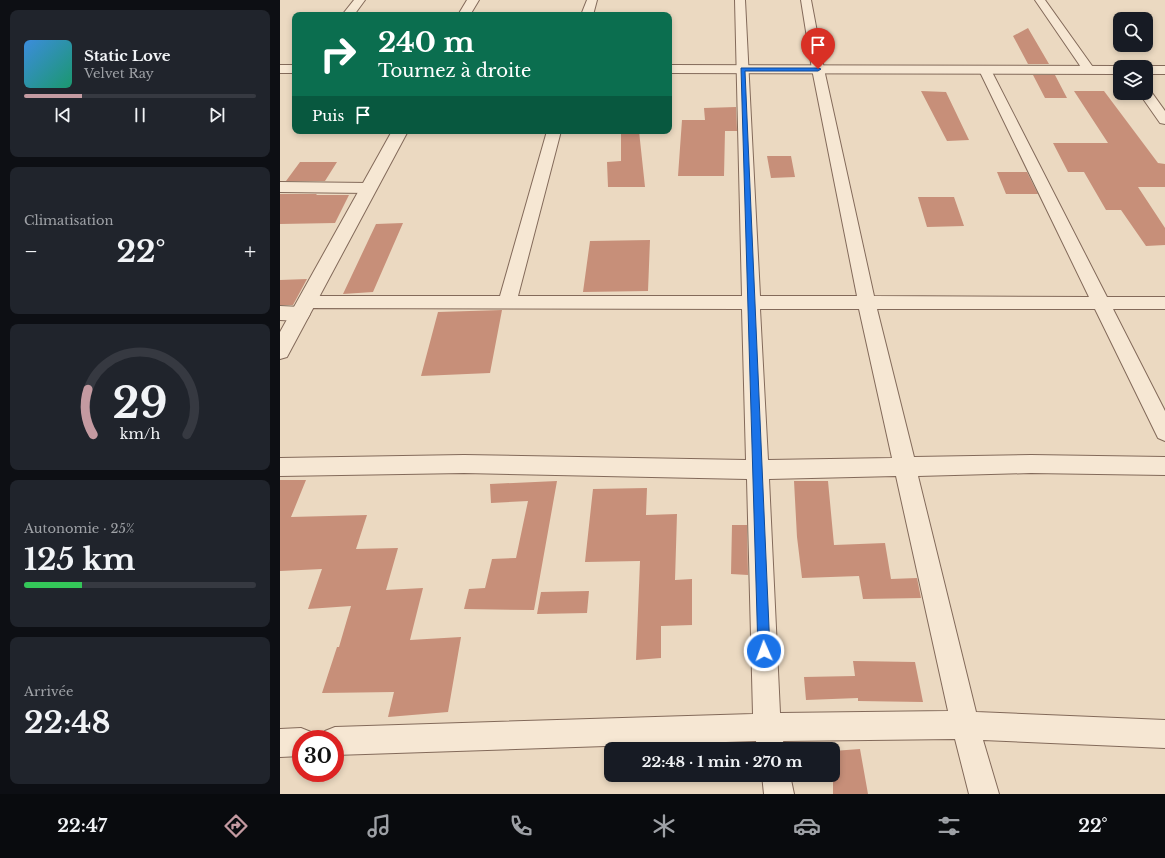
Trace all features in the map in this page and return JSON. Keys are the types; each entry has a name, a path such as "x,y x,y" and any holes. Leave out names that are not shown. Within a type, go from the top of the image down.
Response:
{"street":[{"path":"350,12 360,0"},
{"path":"466,12 473,0"},
{"path":"588,12 592,0"},
{"path":"740,0 757,470 769,738"},
{"path":"806,0 818,69 868,303 907,467 965,725 984,794"},
{"path":"1040,0 1089,70"},
{"path":"280,69 292,69"},
{"path":"672,69 1113,70"},
{"path":"985,70 1165,432"},
{"path":"1153,70 1165,70"},
{"path":"1150,100 1165,120"},
{"path":"280,351 398,134"},
{"path":"507,303 553,134"},
{"path":"280,187 369,188"},
{"path":"280,313 304,308 507,303 1165,303"},
{"path":"280,467 464,464 757,470 1031,464 1165,466"},
{"path":"344,741 769,738 965,725 1165,734"},
{"path":"280,743 292,742"},
{"path":"777,782 779,794"}],"building":[{"path":"1028,28 1049,64 1028,64 1013,36"},
{"path":"1033,75 1055,75 1067,98 1045,98"},
{"path":"921,91 946,92 969,140 947,141"},
{"path":"1074,91 1104,91 1158,163 1165,164 1165,187 1138,187 1165,228 1165,245 1146,246 1121,210 1106,210 1084,172 1068,172 1053,143 1108,143"},
{"path":"736,107 737,131 725,131 724,176 678,176 682,120 705,120 704,108"},
{"path":"621,134 639,134 645,187 608,187 607,162 621,161"},
{"path":"767,156 791,156 795,177 771,178"},
{"path":"300,162 337,162 325,181 286,181"},
{"path":"997,172 1027,172 1038,194 1006,194"},
{"path":"280,194 349,195 335,223 280,224"},
{"path":"918,197 954,197 964,226 927,227"},
{"path":"403,223 373,292 343,294 376,224"},
{"path":"650,240 648,291 583,292 590,241"},
{"path":"307,279 293,305 280,305 280,280"},
{"path":"502,310 490,373 421,376 438,312"},
{"path":"280,480 306,480 291,517 367,515 356,549 398,548 386,590 423,588 410,640 461,637 448,712 388,717 394,692 322,693 337,647 339,647 351,606 308,609 322,569 280,571"},
{"path":"557,481 534,610 464,609 469,589 485,588 492,559 516,558 528,501 491,503 490,484"},
{"path":"794,481 828,481 834,545 885,543 891,579 917,578 921,598 863,599 859,576 802,578 797,537"},
{"path":"647,488 646,515 677,514 675,580 692,579 692,625 661,626 661,658 636,660 640,561 585,562 593,489"},
{"path":"732,525 747,525 748,575 731,574"},
{"path":"589,591 587,613 537,614 541,592"},
{"path":"853,661 915,662 923,702 858,701 858,698 806,700 804,677 855,676"},
{"path":"860,749 868,794 833,794 833,782 840,782 840,750"}],"route":[{"path":"764,651 743,69 818,69"}]}
